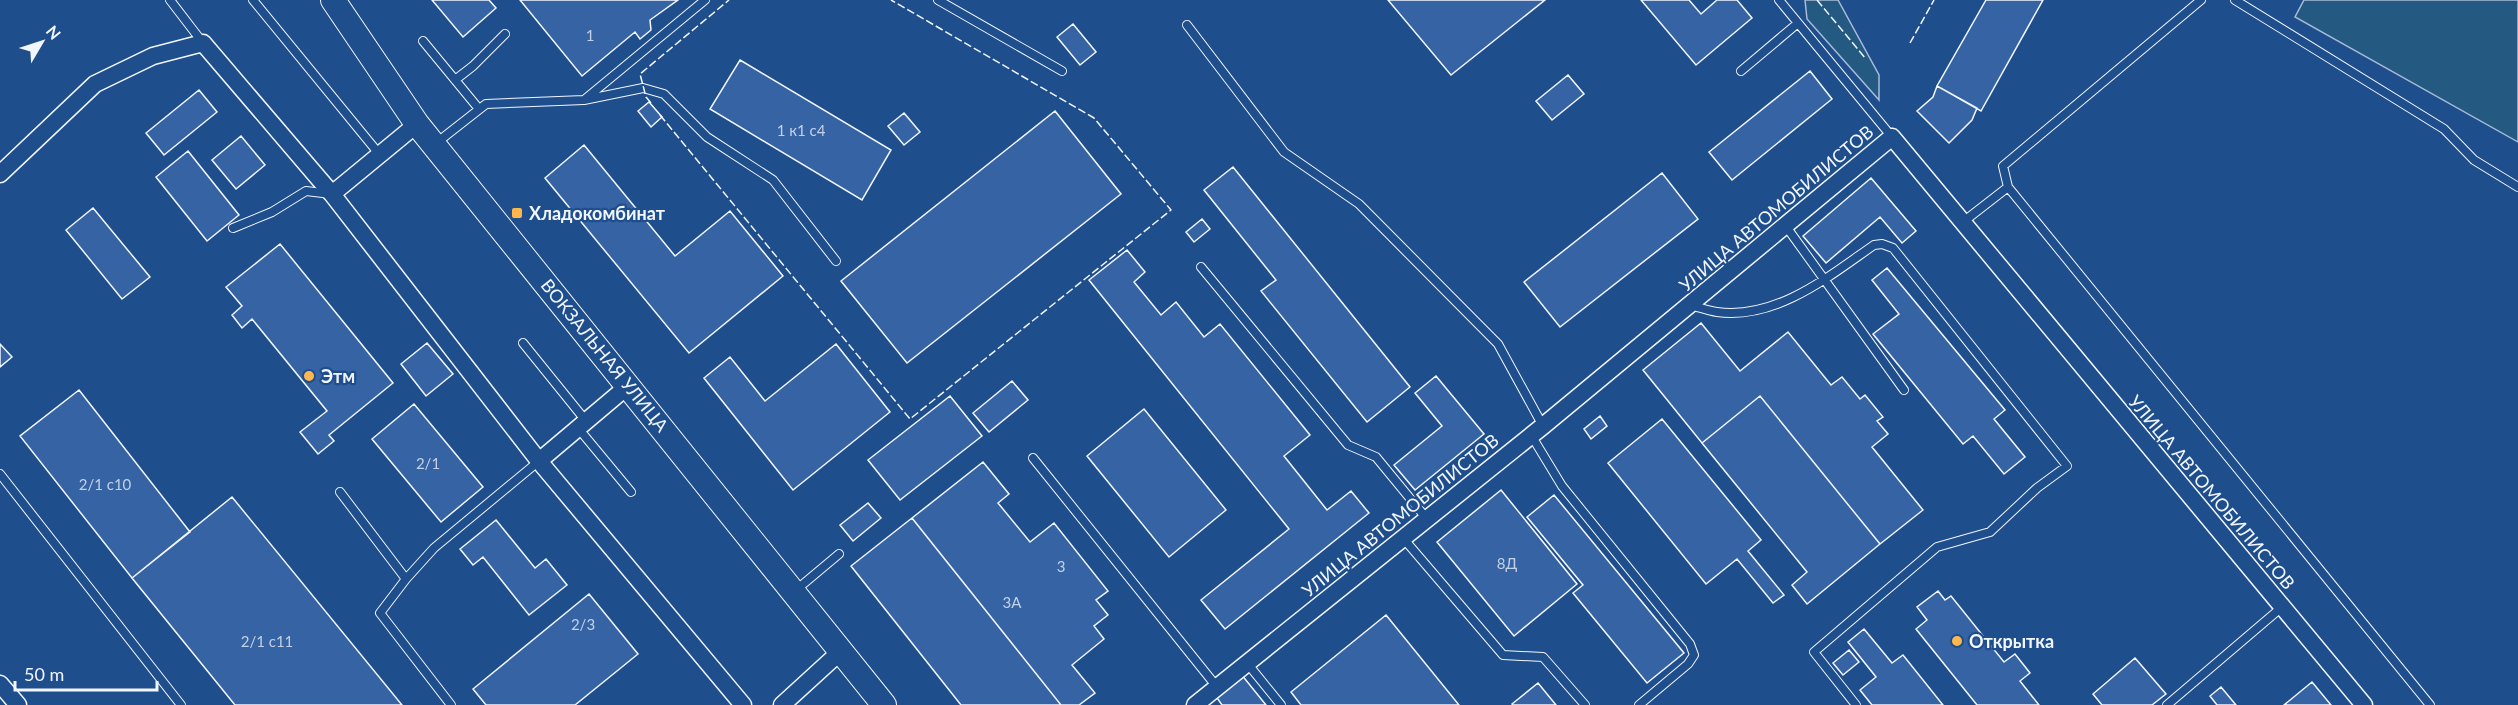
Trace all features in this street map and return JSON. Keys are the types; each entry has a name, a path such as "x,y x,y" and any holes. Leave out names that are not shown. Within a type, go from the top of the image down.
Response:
{"main road":[{"name":"ВОКЗАЛЬНАЯ УЛИЦА","path":"340,5 417,124 884,705"}],"street":[{"path":"0,174 95,84 153,56 203,43 332,194 539,461 743,705"},
{"path":"332,194 417,124"},
{"name":"УЛИЦА АВТОМОБИЛИСТОВ","path":"1195,705 1537,430 1892,137 2364,705"},
{"path":"539,461 629,385"},
{"path":"782,705 840,652"},
{"path":"0,684 18,705"}],"lane":[{"path":"170,0 203,43"},
{"path":"253,0 380,155"},
{"path":"584,100 705,0"},
{"path":"938,0 1062,71"},
{"path":"1779,0 1892,137"},
{"path":"2201,0 2003,166 2008,187 2430,705"},
{"path":"2235,0 2444,129 2474,160 2518,187"},
{"path":"1741,71 1798,23"},
{"path":"1187,25 1284,152 1359,204 1498,344 1562,486 1690,644 1694,655 1689,664 1639,705"},
{"path":"455,80 473,66 505,34"},
{"path":"423,41 479,109"},
{"path":"434,145 486,104 584,100 643,88 664,94 707,137 773,180 836,261"},
{"path":"1964,222 2008,187"},
{"path":"233,228 272,212 306,191 332,194"},
{"path":"1785,225 1904,390"},
{"path":"1689,305 1717,312 1754,311 1796,296 1874,245 1882,244 1893,248 2067,466 2037,488 1990,532 1937,547 1814,652 1856,705"},
{"path":"1201,267 1348,445 1376,457 1427,519"},
{"path":"523,343 631,492"},
{"path":"1032,458 1217,687"},
{"path":"451,705 380,613 434,548 539,461"},
{"path":"0,474 181,705"},
{"path":"340,492 406,579"},
{"path":"1403,538 1503,656 1543,657 1585,705"},
{"path":"794,592 839,554"},
{"path":"2167,705 2282,607"},
{"path":"1247,663 1281,705"}],"shaded area":[{"path":"1805,0 1838,0 1879,75 1879,100 1807,19"},
{"path":"2304,0 2518,0 2518,142 2295,17"}],"building":[{"path":"432,0 489,0 496,8 463,37"},
{"path":"520,0 678,0 650,20 651,30 640,39 635,32 582,76"},
{"path":"1388,0 1545,0 1451,75"},
{"path":"1641,0 1689,0 1701,14 1717,0 1737,0 1752,18 1696,65"},
{"path":"1986,0 2043,0 1981,111 1937,86"},
{"path":"1073,24 1096,52 1080,65 1057,37"},
{"path":"740,60 891,150 862,200 710,109"},
{"path":"1810,71 1832,99 1732,180 1709,152"},
{"path":"1568,75 1584,94 1552,120 1536,101"},
{"path":"1937,86 1977,108 1972,120 1949,143 1917,111 1933,97"},
{"path":"199,90 217,112 164,155 146,133"},
{"path":"649,102 662,117 651,127 638,111"},
{"path":"1055,111 1121,194 907,363 841,281"},
{"path":"904,113 920,132 904,145 888,126"},
{"path":"241,136 265,165 236,189 212,160"},
{"path":"584,145 675,256 730,211 783,276 689,353 545,178"},
{"path":"188,151 239,215 207,241 156,177"},
{"path":"1233,167 1410,387 1367,422 1261,291 1276,280 1204,190"},
{"path":"1662,173 1698,219 1560,327 1524,282"},
{"path":"1871,178 1916,231 1902,243 1880,217 1826,263 1803,236"},
{"path":"93,208 150,277 122,299 66,230"},
{"path":"1202,219 1210,229 1194,242 1186,232"},
{"path":"280,244 393,383 329,435 334,441 318,454 300,432 327,411 252,319 242,328 232,315 242,306 226,287"},
{"path":"1127,250 1145,272 1134,282 1161,315 1176,302 1204,337 1220,324 1310,435 1284,456 1327,510 1351,491 1369,513 1225,629 1201,600 1289,529 1089,280"},
{"path":"1887,268 2005,410 1994,419 2025,457 2004,474 1973,436 1963,444 1873,334 1899,314 1872,280"},
{"path":"1701,323 1740,371 1788,332 1831,385 1842,377 1860,399 1865,395 1883,417 1877,421 1888,434 1872,447 1923,510 1880,544 1760,396 1702,443 1643,370"},
{"path":"427,343 453,374 426,396 401,364"},
{"path":"0,344 12,357 0,367"},
{"path":"836,344 890,412 793,490 704,378 730,357 765,401"},
{"path":"1436,376 1484,434 1415,490 1394,465 1442,426 1415,393"},
{"path":"1012,381 1028,400 989,432 973,413"},
{"path":"79,390 190,532 132,578 20,436"},
{"path":"950,396 982,436 900,500 868,460"},
{"path":"1760,396 1880,544 1807,604 1792,585 1807,572 1702,443"},
{"path":"414,404 483,487 441,522 372,439"},
{"path":"1144,409 1226,510 1169,557 1087,456"},
{"path":"1600,416 1607,426 1591,439 1584,429"},
{"path":"1662,419 1761,540 1748,551 1784,595 1773,603 1737,559 1706,584 1608,463"},
{"path":"983,462 1009,494 998,503 1030,542 1054,523 1108,591 1096,600 1108,615 1094,626 1104,639 1072,665 1095,693 1079,705 1061,705 912,518"},
{"path":"1501,490 1577,584 1514,636 1437,542"},
{"path":"1554,495 1684,653 1647,683 1573,593 1583,585 1527,517"},
{"path":"232,497 402,705 235,705 132,578"},
{"path":"868,503 881,518 853,541 840,525"},
{"path":"912,518 1061,705 961,705 851,566"},
{"path":"496,520 535,568 546,559 567,585 529,615 483,557 473,565 460,549"},
{"name":"Открытка","path":"1938,591 1945,600 1951,596 2004,662 2015,654 2030,673 2020,681 2039,705 1977,705 1916,629 1927,620 1917,607"},
{"path":"589,594 638,654 575,705 486,705 473,689"},
{"path":"1386,615 1459,705 1301,705 1291,692"},
{"path":"1864,629 1892,663 1903,655 1943,705 1872,705 1860,690 1876,677 1848,642"},
{"path":"1849,650 1859,662 1843,675 1833,663"},
{"path":"2135,658 2166,694 2152,705 2102,705 2093,694"},
{"path":"1241,674 1266,705 1222,705 1215,695"},
{"path":"2312,682 2331,705 2284,705"},
{"path":"1538,683 1556,705 1512,704"},
{"path":"2221,687 2236,705 2217,705 2210,696"}],"fence":[{"path":"651,103 646,97 640,74 729,0"},
{"path":"660,115 910,419 1171,210 1094,118 891,0"},
{"path":"1817,0 1866,59"},
{"path":"1910,43 1934,0"}],"place":[{"name":"Хладокомбинат","path":"517,213"},
{"name":"Этм","path":"309,376"},
{"name":"Открытка","path":"1957,641"}]}
